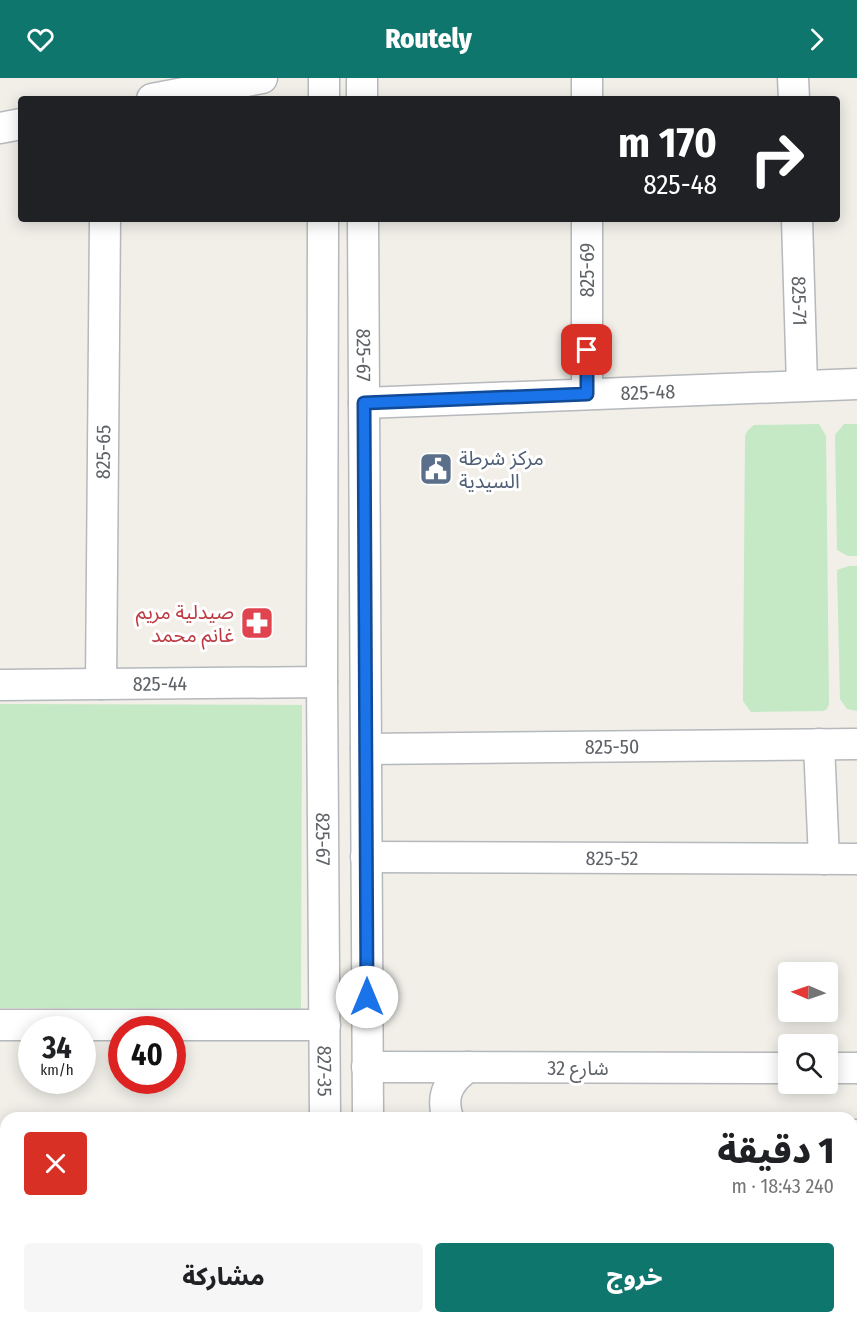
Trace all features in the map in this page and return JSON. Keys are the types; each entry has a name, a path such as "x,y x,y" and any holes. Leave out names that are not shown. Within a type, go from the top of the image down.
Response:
{"street":[{"path":"169,96 262,78"},
{"path":"324,78 324,96"},
{"path":"362,78 362,96"},
{"path":"587,78 587,96"},
{"path":"793,78 794,96"},
{"path":"0,128 18,125"},
{"name":"825-65","path":"101,684 105,222"},
{"name":"825-67","path":"323,222 322,682 325,1025"},
{"name":"825-67","path":"363,222 367,1067"},
{"name":"825-69","path":"587,222 587,394"},
{"name":"825-71","path":"797,222 802,385"},
{"name":"825-48","path":"364,403 857,384"},
{"path":"322,519 338,529 347,529 365,518"},
{"path":"322,584 341,572 349,572 365,582"},
{"name":"825-44","path":"0,685 322,682"},
{"path":"819,744 824,859"},
{"name":"825-50","path":"366,749 857,744"},
{"name":"825-52","path":"366,857 857,859"},
{"path":"0,1025 325,1025"},
{"name":"827-35","path":"325,1025 326,1112"},
{"path":"367,1067 368,1112"},
{"name":"شارع 32","path":"367,1067 778,1068"},
{"path":"447,1112 445,1102 447,1089 452,1080 468,1067"},
{"path":"838,1068 857,1068"}],"green space":[{"path":"819,424 826,436 829,704 823,711 751,712 743,701 745,436 754,425"},
{"path":"844,424 857,424 857,556 848,556 837,550 835,435"},
{"path":"857,566 857,711 847,709 840,699 837,570"},
{"path":"0,704 302,705 301,1009 0,1008"}],"place":[{"name":"مركز شرطة السيدية","path":"436,469"},
{"name":"صيدلية مريم غانم محمد","path":"257,623"}],"route":[{"path":"367,997 364,403 587,394 587,350"}]}
